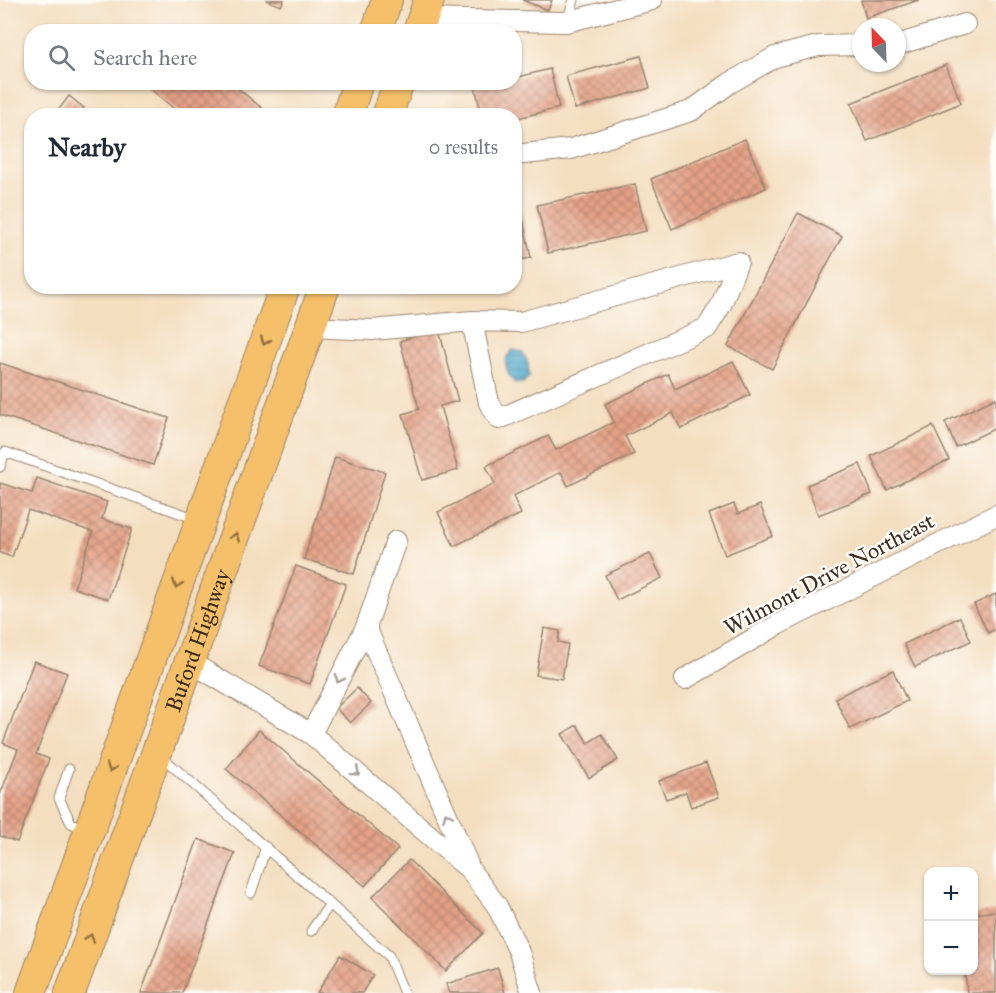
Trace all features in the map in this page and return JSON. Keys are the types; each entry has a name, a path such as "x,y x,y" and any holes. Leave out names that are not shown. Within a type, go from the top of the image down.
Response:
{"main road":[{"path":"379,24 387,0"},
{"path":"349,108 355,90"},
{"path":"390,108 396,90"},
{"name":"Buford Highway","path":"31,993 282,294"},
{"name":"Buford Highway","path":"70,993 322,294"}],"street":[{"path":"423,17 566,22 652,0"},
{"path":"906,42 964,24"},
{"path":"522,154 571,149 691,111 730,83 775,57 818,46 852,45"},
{"path":"311,327 372,330 472,321 521,322 738,262 721,305 707,328 499,419 489,403 472,321"},
{"name":"Wilmont Drive Northeast","path":"685,679 777,625 996,515"},
{"path":"311,734 366,627 396,542"},
{"path":"366,627 470,870"},
{"path":"190,662 311,734 470,870 497,906 519,952 532,993"}],"lane":[{"path":"566,22 574,0"},
{"path":"0,467 5,452 199,520"},
{"path":"157,752 389,956 404,993"},
{"path":"69,769 59,798 70,823 90,832"},
{"path":"251,893 266,847"},
{"path":"311,931 330,904"}],"water":[{"path":"513,350 522,352 528,363 529,376 523,383 515,383 507,371 507,358"}],"building":[{"path":"266,0 284,0 281,6"},
{"path":"522,0 552,0 548,10"},
{"path":"861,0 919,0 866,18"},
{"path":"641,56 650,88 575,109 566,76"},
{"path":"946,65 961,103 867,141 851,103"},
{"path":"550,69 559,108 522,117 522,108 480,108 476,90 522,90 522,76"},
{"path":"152,90 240,90 262,108 173,108"},
{"path":"69,96 84,108 60,108"},
{"path":"745,139 766,188 672,229 651,179"},
{"path":"635,184 646,231 548,253 537,205"},
{"path":"798,213 842,236 772,369 728,346"},
{"path":"522,215 531,258 522,260"},
{"path":"439,330 458,401 440,406 458,470 422,480 403,414 419,409 400,341"},
{"path":"733,361 750,395 681,429 673,413 625,436 634,454 568,486 561,472 513,496 521,514 454,546 438,512 495,484 486,466 548,436 556,450 614,422 605,404 668,374 675,389"},
{"path":"0,363 169,418 153,465 0,415"},
{"path":"996,398 996,428 956,447 945,422"},
{"path":"933,426 949,460 887,490 871,456"},
{"path":"335,457 385,472 354,574 304,559"},
{"path":"860,464 872,494 818,515 807,485"},
{"path":"37,478 107,502 102,519 132,529 108,599 74,588 93,532 28,510 12,557 0,553 0,483 32,493"},
{"path":"734,504 738,514 760,505 773,536 725,555 709,514"},
{"path":"650,554 662,578 617,600 605,575"},
{"path":"296,566 346,584 310,684 259,666"},
{"path":"996,594 996,629 988,633 974,604"},
{"path":"960,617 971,641 915,667 904,644"},
{"path":"544,628 560,631 558,642 568,644 562,679 536,675"},
{"path":"34,661 67,673 36,754 49,759 17,842 0,836 0,795 18,749 3,743"},
{"path":"893,670 907,701 850,729 835,698"},
{"path":"357,688 371,703 350,723 336,708"},
{"path":"577,725 588,743 602,734 618,760 589,778 562,734"},
{"path":"259,730 398,849 365,886 226,769"},
{"path":"706,763 719,797 691,807 686,792 666,799 659,781"},
{"path":"198,839 235,853 182,993 141,993"},
{"path":"409,860 483,933 446,971 372,897"},
{"path":"996,911 996,993 967,993 965,975 978,975 978,913"},
{"path":"340,955 373,975 362,993 317,993"},
{"path":"498,968 505,993 449,993 446,984"}]}
